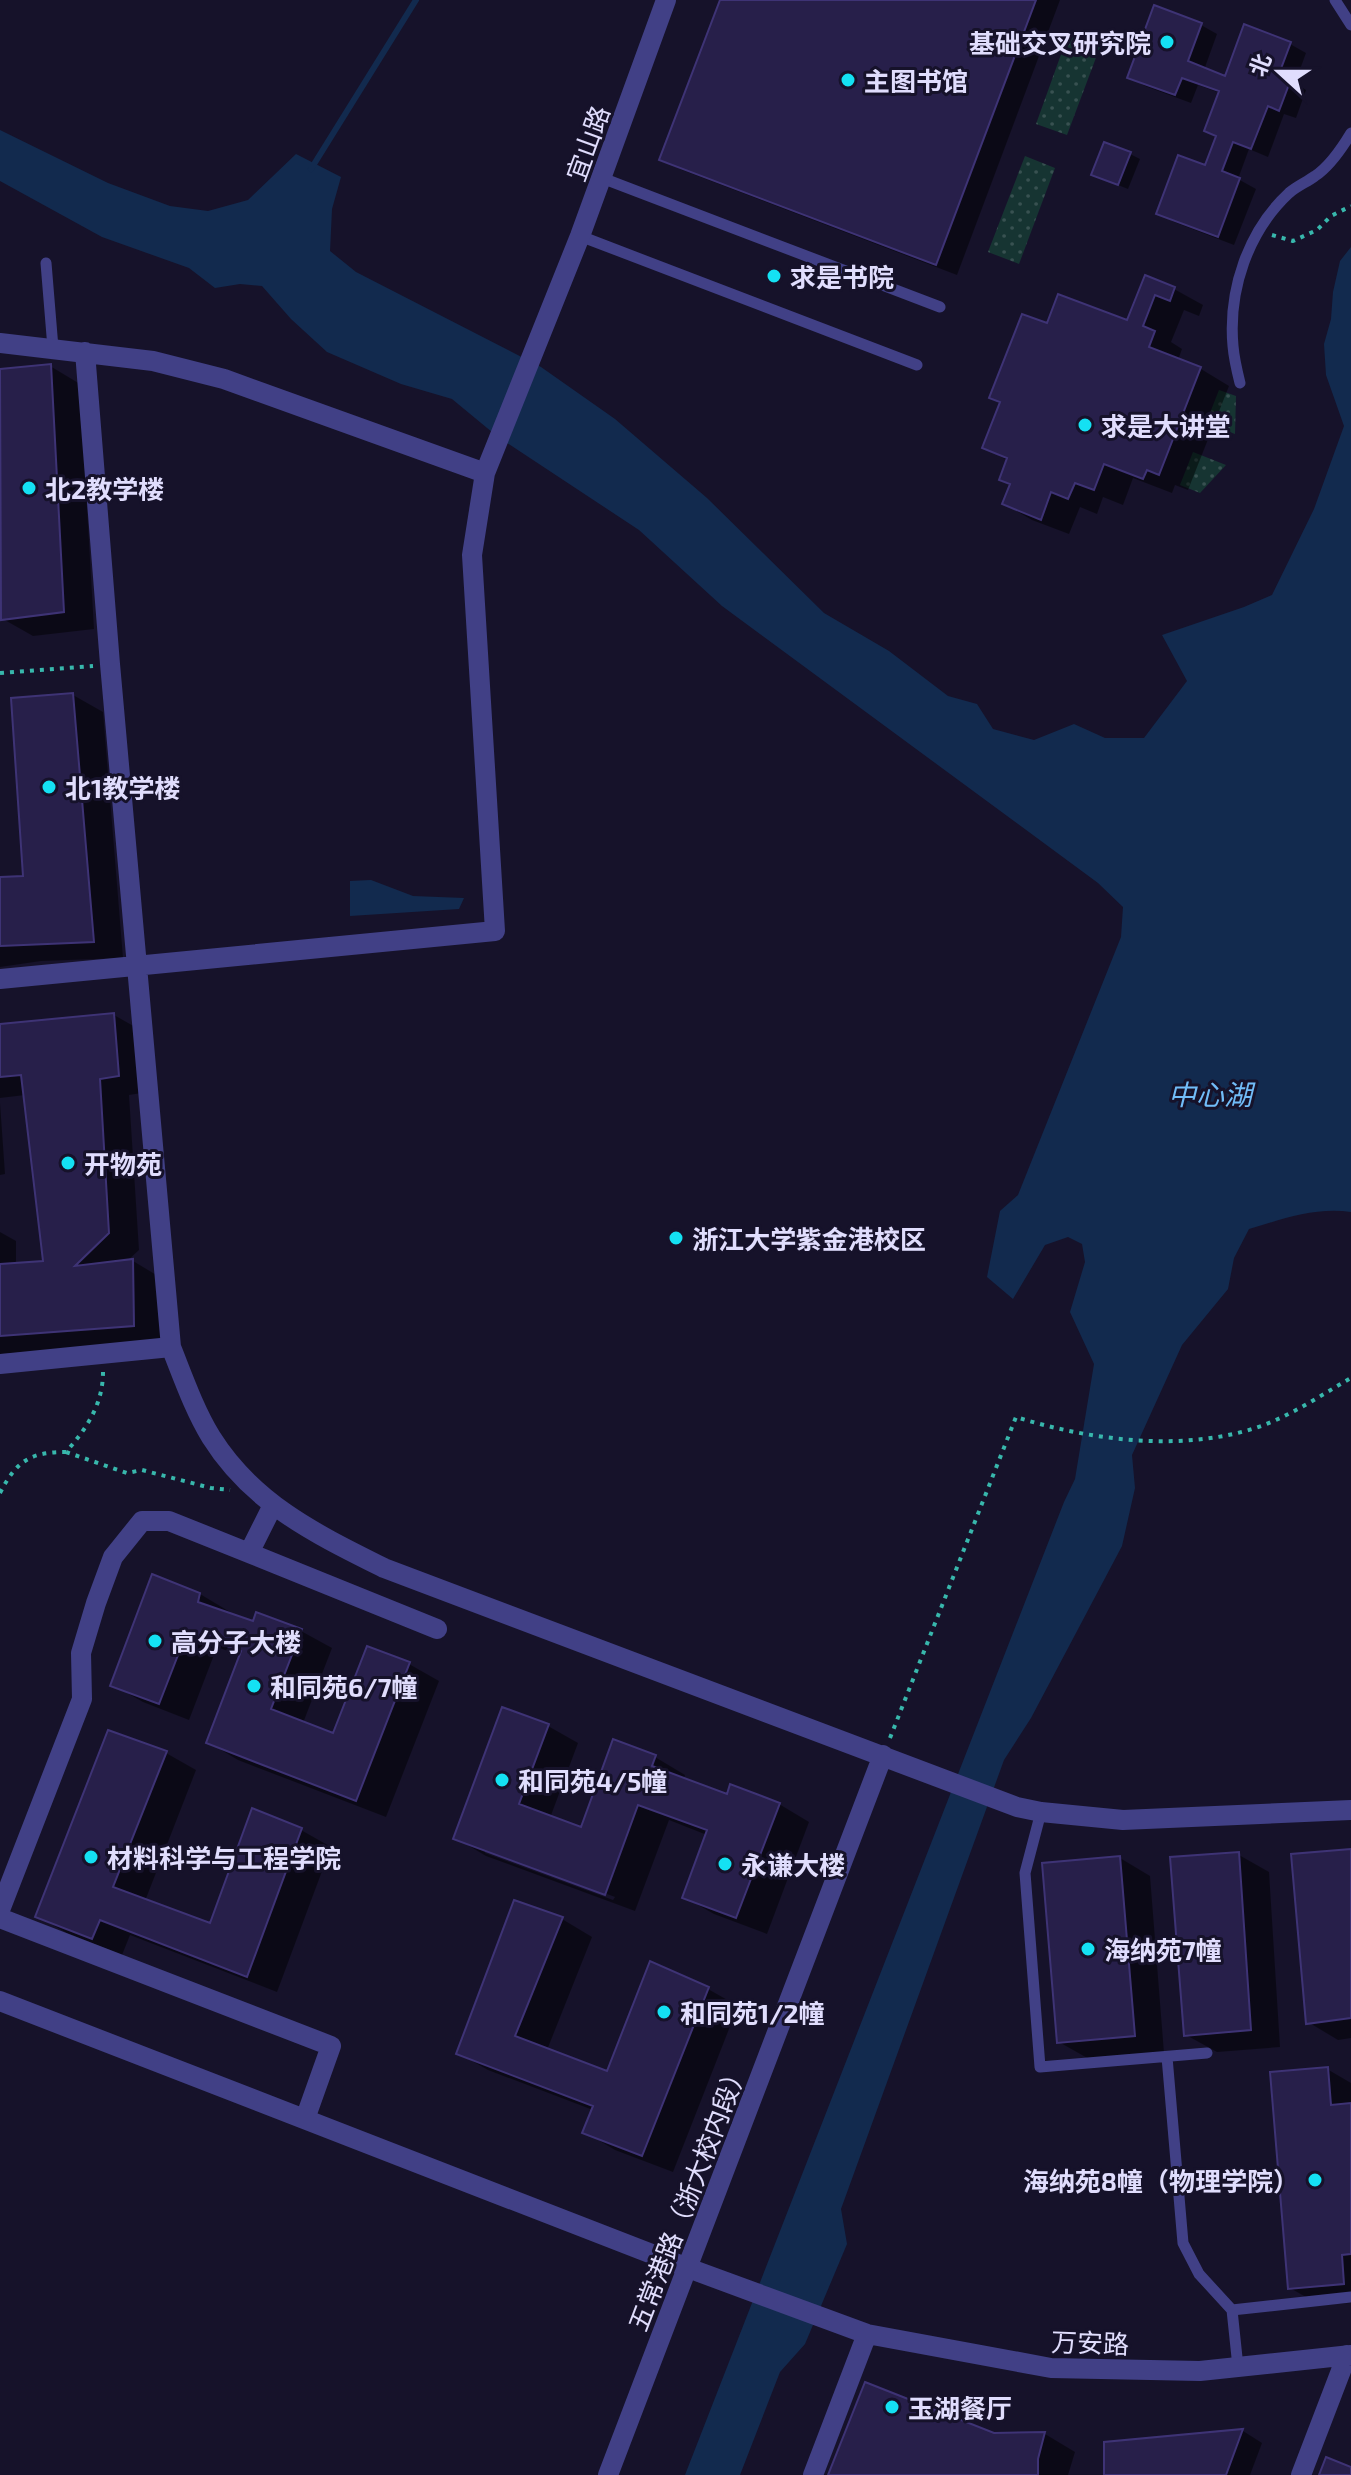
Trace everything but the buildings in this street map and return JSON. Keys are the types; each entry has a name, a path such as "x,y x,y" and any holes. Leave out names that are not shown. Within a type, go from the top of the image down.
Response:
{"street":[{"name":"宜山路","path":"137,966 495,931 472,555 488,467 555,302 666,0"},
{"path":"0,343 153,361 224,379 488,467"},
{"path":"85,352 171,1347 211,1436 235,1468 273,1505 319,1535 384,1568 1017,1807 1123,1820 1351,1810"},
{"path":"0,979 137,966"},
{"path":"0,1364 171,1347"},
{"path":"249,1553 273,1505"},
{"path":"0,1910 82,1699 81,1653 96,1603 113,1557 142,1521 169,1521 437,1629"},
{"name":"五常港路（浙大校内段）","path":"608,2475 883,1755"},
{"path":"0,1918 331,2046 305,2119"},
{"name":"万安路","path":"0,2001 688,2268 867,2334 1051,2368 1200,2371 1349,2355"},
{"path":"813,2475 867,2334"},
{"path":"1301,2475 1349,2355"}],"lane":[{"path":"1335,0 1351,25"},
{"path":"1240,383 1233,345 1234,307 1249,246 1269,213 1292,190 1318,174 1343,147 1351,133"},
{"path":"602,178 940,307"},
{"path":"580,236 917,365"},
{"path":"46,263 53,348"},
{"path":"1041,1812 1025,1873 1040,2067 1207,2053"},
{"path":"1167,2057 1183,2243 1199,2274 1232,2310 1238,2367"},
{"path":"1232,2310 1351,2297"}],"path":[{"path":"1258,232 1293,241 1317,230 1331,216 1351,206"},
{"path":"0,673 110,664"},
{"path":"66,1452 80,1436 99,1403 104,1374 99,1354"},
{"path":"883,1755 1016,1417 1057,1430 1174,1441 1224,1435 1264,1425 1351,1378"},
{"path":"0,1493 7,1479 31,1455 66,1452 127,1473 142,1470 224,1490 254,1488"}],"green space":[{"path":"1068,35 1100,47 1067,135 1036,124"},
{"path":"1025,156 1055,168 1019,264 988,252"},
{"path":"1219,390 1236,396 1235,434 1206,423"},
{"path":"1193,452 1226,465 1200,493 1180,485"}],"water":[{"name":"中心湖","path":"0,130 108,183 170,206 208,211 248,200 296,154 341,177 332,209 330,251 356,272 541,367 615,419 707,498 824,613 889,651 948,696 977,704 993,729 1034,740 1074,724 1105,738 1144,738 1187,681 1162,635 1272,595 1314,509 1344,426 1326,375 1324,344 1340,261 1351,247 1351,1212 1312,1213 1249,1229 1234,1258 1228,1289 1182,1345 1132,1455 1135,1488 1122,1546 1031,1718 1004,1760 841,2209 847,2244 805,2344 780,2372 740,2475 685,2475 1075,1479 1094,1364 1070,1312 1085,1262 1082,1244 1068,1237 1045,1245 1013,1299 987,1277 1000,1211 1018,1195 1121,937 1123,907 1098,883 722,606 639,530 498,437 452,399 401,384 327,352 291,319 262,286 240,284 215,288 189,268 102,237 0,181"},
{"path":"371,880 413,896 464,898 459,909 350,916 350,881"}],"waterway":[{"path":"311,169 416,0"}],"place":[{"name":"基础交叉研究院","path":"1167,42"},
{"name":"主图书馆","path":"848,80"},
{"name":"求是书院","path":"774,276"},
{"name":"求是大讲堂","path":"1085,425"},
{"name":"北2教学楼","path":"29,488"},
{"name":"北1教学楼","path":"49,787"},
{"name":"开物苑","path":"68,1163"},
{"name":"浙江大学紫金港校区","path":"676,1238"},
{"name":"高分子大楼","path":"155,1641"},
{"name":"和同苑6/7幢","path":"254,1686"},
{"name":"和同苑4/5幢","path":"502,1780"},
{"name":"材料科学与工程学院","path":"91,1857"},
{"name":"永谦大楼","path":"725,1864"},
{"name":"海纳苑7幢","path":"1088,1949"},
{"name":"和同苑1/2幢","path":"664,2012"},
{"name":"海纳苑8幢（物理学院）","path":"1315,2180"},
{"name":"玉湖餐厅","path":"892,2407"}]}
